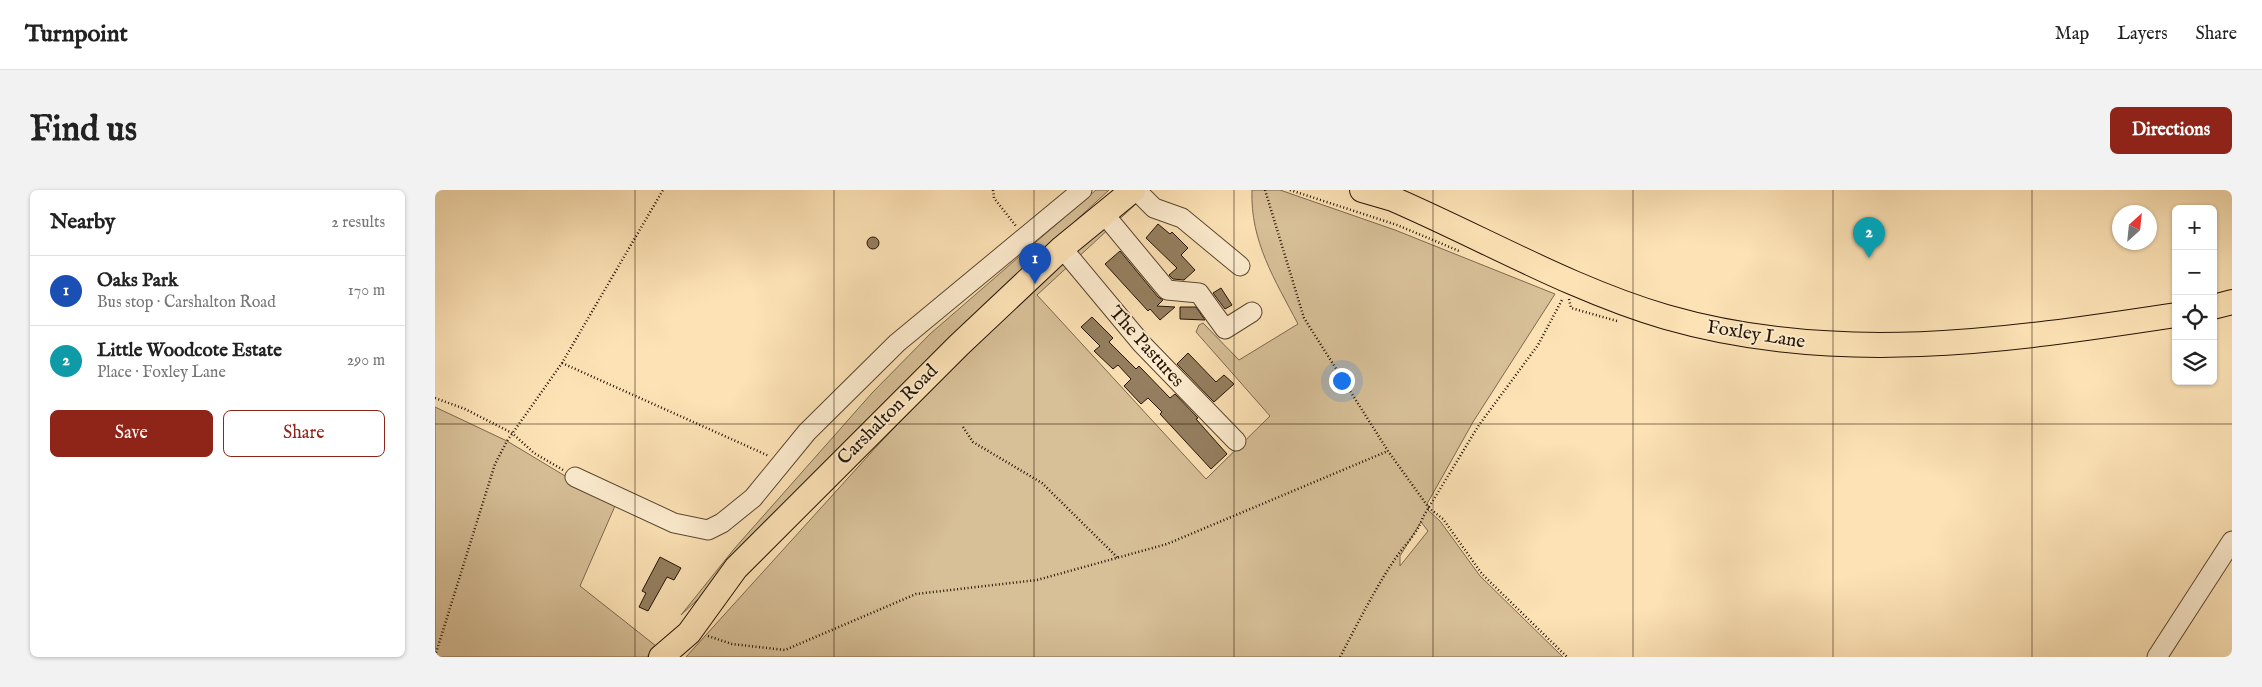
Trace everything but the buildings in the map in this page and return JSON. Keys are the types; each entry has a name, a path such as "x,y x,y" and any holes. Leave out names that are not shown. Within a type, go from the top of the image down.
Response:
{"main road":[{"name":"Carshalton Road","path":"661,657 689,633 736,568 959,345 1062,248 1134,190"},
{"name":"Foxley Lane","path":"1362,190 1393,199 1421,211 1615,300 1665,317 1717,331 1767,339 1844,346 1932,344 2080,329 2172,315"},
{"path":"2217,305 2232,302"}],"street":[{"path":"575,477 673,524 708,530 743,508 807,432 897,343 1083,190"},
{"path":"1134,190 1154,208 1182,218 1240,266"},
{"path":"1104,214 1167,290 1199,293 1225,328 1252,312"},
{"name":"The Pastures","path":"1062,248 1141,344 1236,441"},
{"path":"2157,657 2232,541"}],"path":[{"path":"435,656 495,464 512,433 562,363 663,190"},
{"path":"993,190 994,198 1008,218 1026,236"},
{"path":"1265,190 1304,318 1388,451 1429,508 1443,519 1482,574 1567,657"},
{"path":"1290,190 1397,224 1467,254"},
{"path":"1340,657 1383,576 1418,530 1429,508 1479,426 1538,345 1566,294 1570,295 1571,308 1620,322"},
{"path":"562,363 781,462"},
{"path":"435,398 465,409 512,433 534,453 575,477"},
{"path":"963,427 973,442 1042,483 1118,558"},
{"path":"689,633 700,633 732,644 785,650 916,594 1037,580 1167,544 1388,451"}],"shaded area":[{"path":"1096,190 1109,190 955,332 728,571 681,615 734,549 872,393 930,334"},
{"path":"1252,190 1280,190 1395,230 1555,294 1473,422 1427,504 1428,510 1440,521 1480,576 1563,657 686,657 877,446 966,352 1133,195 1137,203 1037,295 1206,479 1270,416 1196,332 1199,325 1203,323 1239,360 1298,324 1266,260 1255,226 1252,209","holes":["1421,522 1428,531 1400,566 1400,556"]},
{"path":"435,407 507,441 615,506 580,586 656,646 647,657 435,657"}],"place":[{"name":"Little Woodcote Estate","path":"1869,258"},
{"name":"Oaks Park","path":"1035,284"}]}
